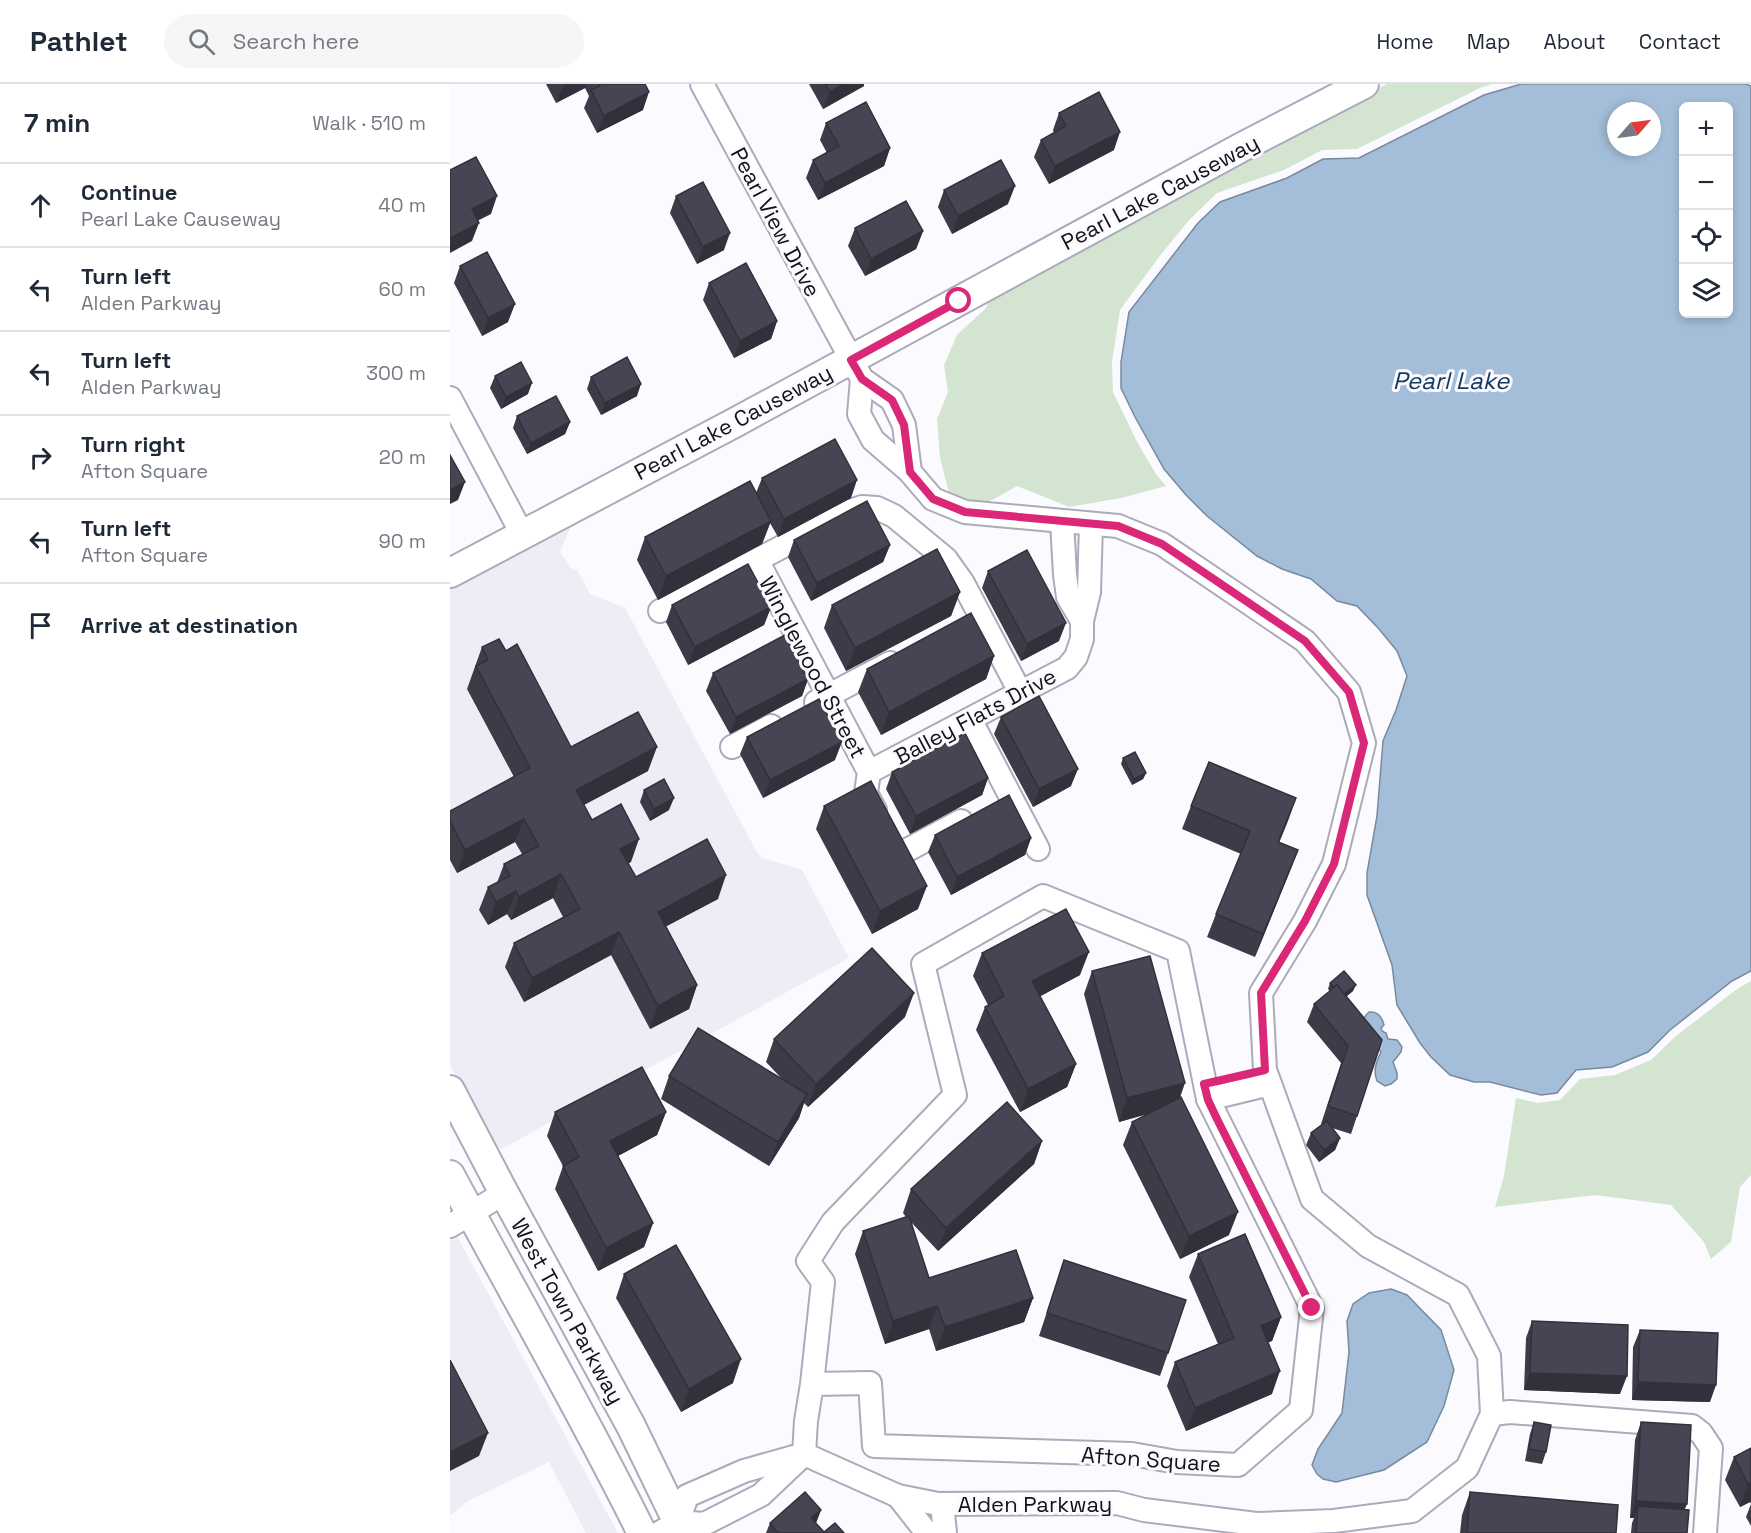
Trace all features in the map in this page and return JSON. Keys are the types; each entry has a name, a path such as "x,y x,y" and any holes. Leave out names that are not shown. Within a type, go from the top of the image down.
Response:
{"street":[{"name":"Pearl View Drive","path":"702,84 856,370"},
{"name":"Pearl Lake Causeway","path":"450,573 522,534 856,370 1242,147 1364,84"},
{"name":"Alden Parkway","path":"804,1454 898,1496 942,1504 1118,1503 1144,1510 1256,1524 1334,1521 1412,1511 1467,1468 1501,1413 1489,1356 1458,1295 1368,1246 1312,1199 1268,1077 1261,993 1305,921 1334,864 1364,743 1349,692 1305,641 1162,544 1118,526 965,512 933,499 910,472 873,440 859,414 856,370"},
{"path":"856,370 892,400 904,425 910,472"},
{"path":"450,398 522,534"},
{"path":"660,611 850,511 862,507 877,508 894,516 946,559 963,583 1020,692"},
{"path":"1062,521 1068,597 1082,621"},
{"name":"Balley Flats Drive","path":"869,772 1067,668 1076,657 1082,639 1082,621 1089,592 1091,524"},
{"name":"Winglewood Street","path":"757,560 869,772 866,793 903,864 984,809 1010,795"},
{"path":"959,626 980,615"},
{"path":"732,747 909,653"},
{"path":"970,719 1038,849"},
{"name":"Afton Square","path":"804,1454 823,1282 808,1261 833,1222 955,1095 923,964 1043,896 1178,951 1206,1092 1312,1308 1301,1410 1238,1465 1177,1462 1132,1454 874,1446 870,1383 812,1383"},
{"path":"1206,1092 1268,1077"},
{"name":"West Town Parkway","path":"450,1090 631,1426 674,1529"},
{"name":"West Town Parkway","path":"450,1175 460,1220 575,1406 642,1533"},
{"path":"460,1220 504,1194"},
{"path":"1501,1413 1692,1426 1701,1433 1711,1448 1705,1533"},
{"path":"674,1529 687,1496 744,1471 804,1454"},
{"path":"674,1529 704,1524 761,1495 804,1454"},
{"path":"898,1496 927,1533"},
{"path":"942,1504 945,1533"}],"shaded area":[{"path":"572,524 560,552 571,568 577,570 590,594 625,608 758,854 763,858 802,870 849,958 496,1152 450,1065 450,584"},
{"path":"456,1234 618,1533 586,1533 549,1462 468,1501 450,1516 450,1238"}],"green space":[{"path":"1387,84 1492,84 1357,149 1322,150 1284,170 1217,193 1190,219 1120,310 1112,362 1113,392 1137,442 1166,486 1121,498 1069,507 1017,486 998,497 978,503 949,493 940,458 937,419 948,392 944,365 957,335 985,309 994,293"},
{"path":"1751,981 1751,1175 1740,1187 1731,1242 1711,1259 1704,1242 1671,1205 1595,1195 1495,1207 1504,1176 1516,1098 1538,1103 1560,1100 1580,1079 1615,1075 1651,1060 1676,1036 1737,989"}],"water":[{"name":"Pearl Lake","path":"1521,84 1746,84 1751,86 1751,971 1732,981 1670,1030 1648,1052 1612,1067 1576,1070 1557,1093 1541,1095 1450,1075 1420,1043 1397,1005 1392,965 1367,895 1367,873 1377,816 1383,741 1407,676 1397,651 1357,606 1337,601 1311,579 1282,569 1257,556 1207,516 1164,469 1121,388 1121,362 1129,312 1198,223 1220,202 1287,178 1323,159 1359,158 1484,95"},
{"path":"1369,1012 1379,1015 1384,1025 1381,1028 1382,1031 1386,1033 1388,1039 1397,1040 1402,1047 1393,1062 1397,1079 1385,1086 1377,1081 1375,1074 1376,1063 1381,1052 1364,1027 1365,1017"},
{"path":"1391,1289 1407,1295 1441,1330 1454,1370 1444,1406 1427,1442 1384,1470 1336,1482 1323,1479 1312,1465 1318,1449 1342,1413 1349,1352 1347,1321 1353,1304 1369,1293"}],"building":[{"path":"599,84 645,84 649,92 604,116 591,90 600,86"},
{"path":"825,84 843,84 830,92"},
{"path":"1099,92 1120,132 1055,166 1041,140 1066,126 1059,113"},
{"path":"866,102 890,148 825,183 813,160 839,146 826,123"},
{"path":"476,157 497,196 472,209 479,223 450,238 450,170"},
{"path":"1001,160 1015,186 958,216 944,190"},
{"path":"703,182 730,233 703,247 676,196"},
{"path":"906,201 923,231 871,259 855,228"},
{"path":"487,252 515,304 488,318 460,266"},
{"path":"746,263 777,321 740,341 709,283"},
{"path":"627,357 641,384 605,403 591,377"},
{"path":"521,362 532,383 506,397 495,376"},
{"path":"556,396 570,422 531,443 517,416"},
{"path":"835,439 857,480 784,519 762,478"},
{"path":"450,455 465,482 450,490"},
{"path":"750,481 771,521 666,576 645,537"},
{"path":"867,501 890,545 817,583 794,540"},
{"path":"937,549 960,592 855,648 832,605"},
{"path":"1027,550 1066,623 1027,644 988,571"},
{"path":"748,564 771,607 695,647 672,605"},
{"path":"971,613 994,656 889,712 867,669"},
{"path":"785,635 808,679 736,717 713,673"},
{"path":"499,639 506,651 517,644 571,747 638,712 657,747 576,790 592,820 621,804 639,839 620,849 636,877 707,839 726,875 658,912 697,985 658,1006 619,932 532,978 514,943 580,909 561,874 519,897 516,891 496,902 488,887 510,876 504,864 539,846 524,819 465,850 450,821 450,811 530,768 476,666 488,660 482,647"},
{"path":"1039,696 1078,769 1039,789 1001,717"},
{"path":"819,699 842,742 770,780 747,737"},
{"path":"965,733 988,778 916,816 892,772"},
{"path":"1135,752 1146,773 1134,779 1123,758"},
{"path":"1209,762 1296,798 1278,842 1298,850 1263,934 1216,914 1250,831 1191,806"},
{"path":"664,779 674,798 654,809 644,790"},
{"path":"871,781 927,886 880,911 824,806"},
{"path":"1009,795 1031,838 957,877 935,835"},
{"path":"1066,909 1089,952 1032,981 1076,1064 1028,1089 985,1007 1004,996 982,953"},
{"path":"872,948 914,993 816,1084 774,1039"},
{"path":"1150,956 1185,1083 1127,1098 1092,971"},
{"path":"1344,971 1356,985 1344,994 1337,985 1334,988 1330,983"},
{"path":"1337,985 1382,1040 1357,1116 1328,1106 1348,1046 1314,1004"},
{"path":"698,1028 807,1094 778,1142 669,1076"},
{"path":"642,1067 666,1112 610,1141 653,1223 606,1248 563,1166 579,1157 555,1112"},
{"path":"1181,1097 1238,1212 1189,1236 1132,1122"},
{"path":"1007,1102 1042,1141 946,1228 911,1189"},
{"path":"1327,1121 1340,1138 1324,1150 1311,1133"},
{"path":"909,1216 929,1278 1016,1250 1033,1298 945,1327 937,1306 893,1321 863,1231"},
{"path":"1245,1234 1281,1317 1261,1326 1280,1371 1195,1408 1175,1362 1234,1338 1198,1254"},
{"path":"676,1245 741,1359 689,1389 624,1274"},
{"path":"1064,1260 1186,1300 1168,1353 1047,1313"},
{"path":"1532,1321 1628,1325 1627,1376 1530,1373"},
{"path":"1640,1330 1718,1333 1716,1385 1638,1382"},
{"path":"450,1360 488,1433 450,1452"},
{"path":"1534,1422 1551,1425 1546,1452 1529,1449"},
{"path":"1641,1422 1691,1425 1687,1504 1636,1501"},
{"path":"1751,1448 1751,1482 1748,1484 1734,1457"},
{"path":"805,1492 821,1510 811,1518 824,1532 835,1523 844,1533 778,1533 770,1523"},
{"path":"1470,1492 1618,1505 1616,1533 1467,1533"},
{"path":"1638,1506 1689,1510 1687,1533 1636,1533"}],"route":[{"path":"959,301 851,360 862,379 892,400 904,425 910,472 933,499 965,512 1118,526 1162,544 1305,641 1349,692 1364,743 1334,864 1305,921 1261,993 1265,1070 1204,1084 1208,1100 1217,1119 1312,1308"}]}
